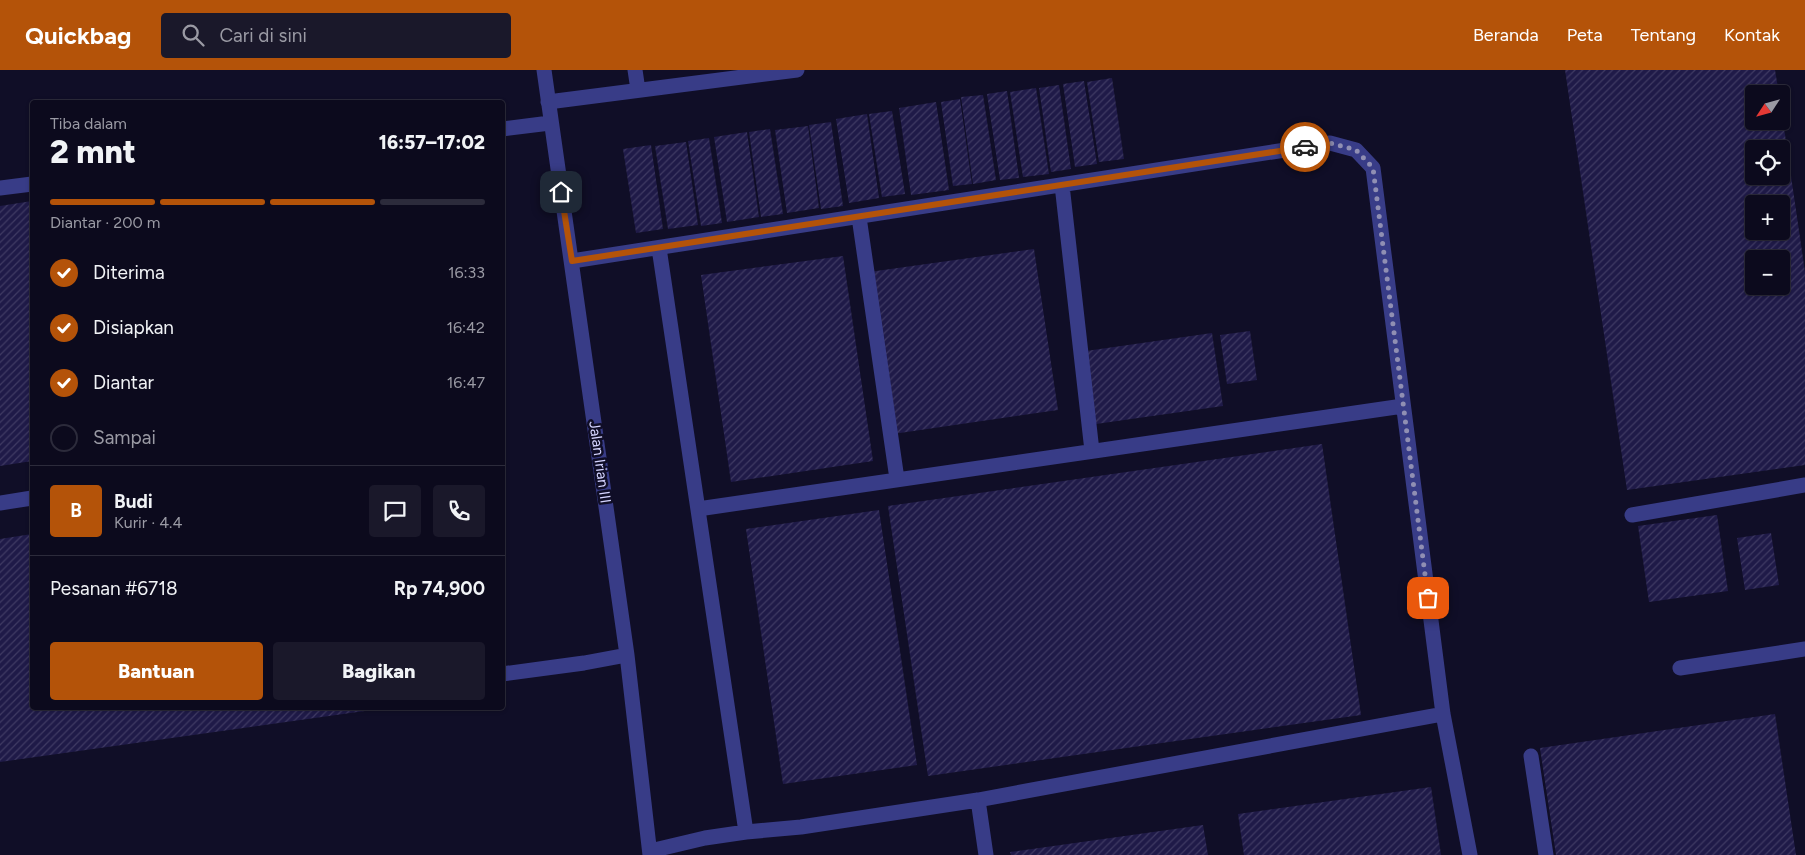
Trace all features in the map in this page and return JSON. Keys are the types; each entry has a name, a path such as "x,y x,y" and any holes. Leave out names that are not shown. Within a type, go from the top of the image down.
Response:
{"lane":[{"name":"Jalan Irian III","path":"544,70 550,123 572,261 627,655 650,853"},
{"path":"635,70 638,90"},
{"path":"548,102 797,70"},
{"path":"505,129 550,123"},
{"path":"572,261 1330,143 1356,150 1373,168 1443,714 1470,855"},
{"path":"0,188 30,184"},
{"path":"1062,186 1092,451"},
{"path":"858,217 897,479"},
{"path":"660,248 746,832"},
{"path":"698,508 1403,406"},
{"path":"1632,515 1805,486"},
{"path":"0,503 30,498"},
{"path":"1680,668 1805,649"},
{"path":"505,674 627,655"},
{"path":"650,853 705,838 801,827 978,800 1443,714"},
{"path":"1531,756 1546,855"},
{"path":"978,800 986,855"}],"building":[{"path":"1565,70 1775,70 1778,85 1745,85 1745,130 1784,130 1786,140 1745,140 1745,185 1790,185 1790,169 1805,272 1805,465 1627,490"},
{"path":"1112,78 1124,159 1099,162 1087,82"},
{"path":"1084,81 1097,164 1075,167 1063,84"},
{"path":"1059,85 1071,169 1051,172 1039,88"},
{"path":"1036,88 1049,174 1023,177 1010,92"},
{"path":"1007,91 1019,178 1000,180 987,94"},
{"path":"983,95 996,180 973,184 961,97"},
{"path":"960,99 972,184 953,186 941,102"},
{"path":"936,102 949,190 911,195 899,108"},
{"path":"892,111 905,194 882,197 869,114"},
{"path":"867,114 879,198 849,203 836,119"},
{"path":"831,122 843,206 821,209 809,125"},
{"path":"808,126 819,208 787,213 775,130"},
{"path":"770,129 783,214 761,217 749,132"},
{"path":"747,132 759,217 727,222 714,137"},
{"path":"709,138 722,223 701,226 688,141"},
{"path":"686,142 698,225 668,229 655,146"},
{"path":"651,145 663,229 636,233 623,149"},
{"path":"30,201 30,461 0,466 0,206"},
{"path":"1034,249 1058,410 893,434 869,272"},
{"path":"843,256 873,461 731,482 701,275"},
{"path":"1250,331 1257,380 1227,384 1220,335"},
{"path":"1212,333 1223,406 1096,424 1086,351"},
{"path":"1322,444 1361,715 928,776 888,506"},
{"path":"879,510 917,765 783,784 746,529"},
{"path":"1717,515 1728,591 1649,602 1638,526"},
{"path":"1771,533 1779,585 1745,590 1737,538"},
{"path":"30,534 30,710 372,710 0,762 0,539"},
{"path":"1775,714 1796,855 1556,855 1540,748"},
{"path":"1431,787 1441,855 1244,855 1238,814"},
{"path":"1203,825 1208,855 1011,855 1010,852"}],"way so far":[{"path":"1305,147 1330,143 1356,150 1373,168 1428,598"}],"route":[{"path":"561,192 572,261 1305,147"}]}
